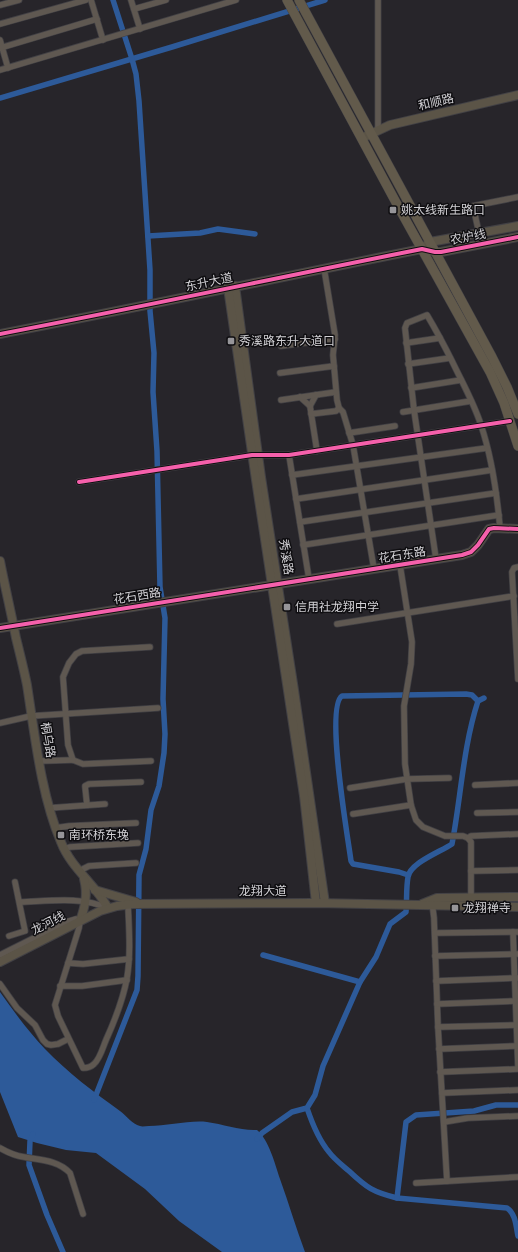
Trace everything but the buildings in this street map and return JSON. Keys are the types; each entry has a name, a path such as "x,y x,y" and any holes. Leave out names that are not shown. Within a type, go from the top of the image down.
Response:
{"main road":[{"path":"287,0 490,372 504,402 518,446"},
{"path":"299,0 375,131 430,242 500,372 518,414"}],"street":[{"path":"0,5 19,0"},
{"path":"0,24 86,0"},
{"path":"91,0 103,40"},
{"path":"132,0 140,29"},
{"path":"134,9 166,0"},
{"path":"0,70 236,0"},
{"path":"375,131 378,0"},
{"path":"1,48 97,19"},
{"path":"0,40 1,48 8,68"},
{"name":"和顺路","path":"362,138 390,125 518,95"},
{"path":"479,233 473,206 518,197"},
{"name":"农炉线","path":"430,242 518,226"},
{"name":"农炉线","path":"422,249 441,252 518,237"},
{"path":"422,249 430,242"},
{"name":"东升大道","path":"0,334 146,306 324,268 422,249"},
{"path":"324,268 334,327 334,366 337,400 353,445 374,569"},
{"name":"秀溪路","path":"232,287 304,796 321,903"},
{"path":"436,559 414,411 405,328 407,323 427,315 462,380 482,426 492,470 500,528 518,529"},
{"path":"406,343 440,338"},
{"path":"281,346 334,339"},
{"path":"408,364 450,358"},
{"path":"280,373 334,366"},
{"path":"411,388 462,380"},
{"path":"281,400 336,392"},
{"path":"310,406 316,395"},
{"path":"300,397 310,406 317,451"},
{"path":"403,412 472,401"},
{"path":"312,414 336,411 339,408"},
{"path":"79,482 255,455 289,455 510,421"},
{"path":"349,433 395,426"},
{"path":"292,475 487,448"},
{"path":"289,455 309,579"},
{"path":"296,499 492,470"},
{"path":"300,522 496,493"},
{"path":"303,545 499,515"},
{"name":"花石东路","path":"275,585 462,555 471,552 489,529 500,528"},
{"name":"桐乌路","path":"0,561 26,683 39,761 55,828 67,856 103,898 108,908"},
{"path":"400,565 412,642 412,653 404,706 405,764 411,805 416,820 423,827 445,836 463,836 468,838 471,842 471,898"},
{"path":"518,567 514,568 512,572 518,679"},
{"name":"花石西路","path":"0,628 275,585"},
{"path":"337,624 514,596"},
{"path":"73,760 68,745 63,677 64,671 69,663 76,654 82,651 150,647"},
{"path":"0,724 31,716 158,708"},
{"path":"39,761 73,760 83,764 152,761"},
{"path":"350,788 407,780 449,778"},
{"path":"87,805 85,786 89,784 141,782"},
{"path":"475,785 518,783"},
{"path":"49,808 105,804"},
{"path":"353,814 411,805"},
{"path":"477,813 518,812"},
{"path":"55,828 136,823"},
{"path":"468,838 471,836 518,834"},
{"path":"64,849 70,847 138,843"},
{"path":"131,904 127,980 122,998 114,1022 98,1059 94,1065 83,1068 56,1010 56,999 80,925 87,892 81,874 89,866 136,863"},
{"path":"471,871 518,870"},
{"path":"9,936 25,931 16,882"},
{"path":"95,890 145,904"},
{"name":"龙翔大道","path":"432,903 436,898 449,897 518,897"},
{"path":"20,902 68,900 85,901 108,908"},
{"name":"龙翔大道","path":"108,908 131,904 321,903 398,905 432,903 518,907"},
{"path":"432,903 435,933 440,1072 447,1181"},
{"name":"龙河线","path":"0,962 108,908"},
{"path":"0,955 66,922 76,919 80,921"},
{"path":"435,933 515,932 516,954 518,1067 440,1072"},
{"path":"435,956 516,954"},
{"path":"68,964 83,964 129,959"},
{"path":"436,981 516,978"},
{"path":"60,986 82,986 127,980"},
{"path":"0,984 17,1008 35,1025 43,1040 47,1044 58,1044 68,1038"},
{"path":"437,1004 517,1001"},
{"path":"438,1027 517,1025"},
{"path":"439,1049 517,1046"},
{"path":"442,1093 518,1090"},
{"path":"444,1121 468,1118 518,1116"},
{"path":"0,1148 22,1157 35,1158 66,1168 70,1173 83,1214"},
{"path":"416,1183 518,1177"}],"water":[{"path":"0,992 27,1029 62,1066 137,1125 156,1126 186,1122 207,1122 257,1130 265,1140 271,1153 305,1252 222,1252 179,1221 145,1189 96,1153 66,1150 18,1137 0,1092"}],"waterway":[{"path":"94,1100 137,990 139,875 146,849 151,810 159,786 165,734 163,699 165,618 160,587 157,451 153,392 154,353 150,311 150,270 139,101 136,74 113,0"},
{"path":"0,98 325,0"},
{"path":"148,236 200,233 218,229 255,234"},
{"path":"408,875 353,864 351,861 339,774 336,723 337,705 342,696 466,694 472,695 478,701"},
{"path":"257,1139 262,1133 292,1112 307,1108 315,1095 323,1066 360,982 376,957 390,924 406,912 407,881 410,872 426,858 452,844 469,736 478,701 484,698"},
{"path":"263,955 360,982"},
{"path":"397,1198 406,1122 416,1115 474,1111 496,1105 518,1105"},
{"path":"307,1108 313,1125 331,1155 371,1189 397,1198 507,1208 514,1217 518,1236"},
{"path":"33,1134 30,1141 29,1165 47,1215 63,1252"}],"cycle path":[{"path":"0,334 422,249 441,252 518,237"},
{"path":"79,482 252,455 289,455 510,421"},
{"path":"0,628 462,555 471,552 489,529 518,529"}],"place":[{"name":"姚太线新生路口","path":"393,210"},
{"name":"秀溪路东升大道口","path":"231,341"},
{"name":"信用社龙翔中学","path":"287,607"},
{"name":"南环桥东堍","path":"61,835"},
{"name":"龙翔禅寺","path":"455,908"}]}
